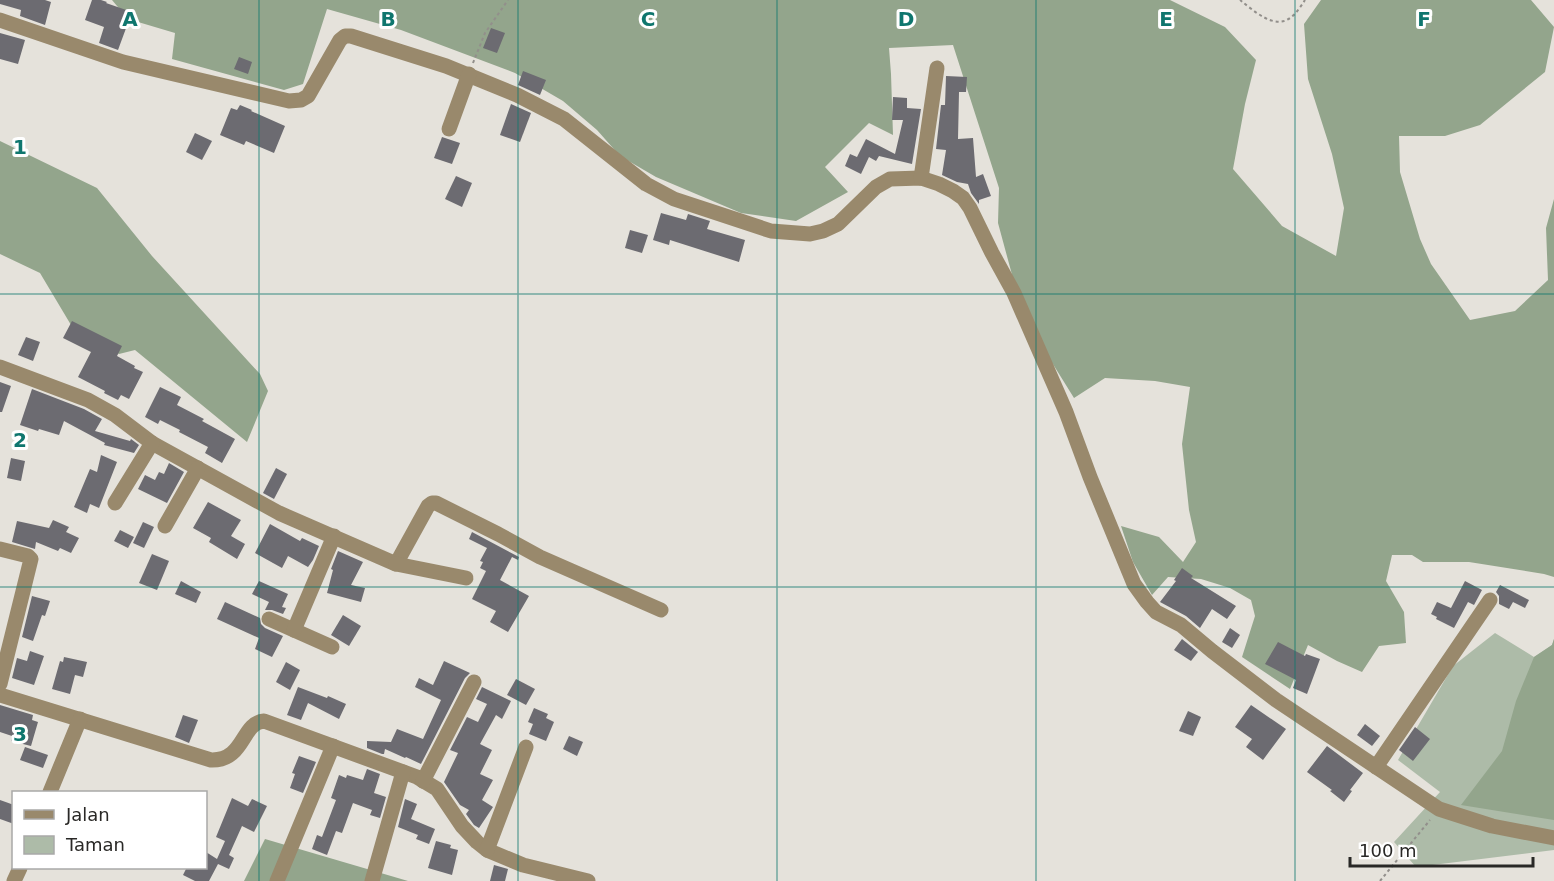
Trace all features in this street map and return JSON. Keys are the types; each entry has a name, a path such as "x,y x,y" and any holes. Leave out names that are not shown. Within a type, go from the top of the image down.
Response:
{"street":[{"path":"0,20 123,62 289,101 301,100 311,93 340,40 345,36 351,36 469,74 517,95 564,119 646,184 674,199 771,231 810,234 823,231 838,224 883,182 890,179 921,178 939,184 963,198 1014,293 1066,412 1134,584 1146,602 1156,612 1181,625 1276,700 1439,809 1492,826 1554,838"},
{"path":"921,178 937,68"},
{"path":"449,129 469,74"},
{"path":"0,367 88,400 116,415 152,443 279,513 396,564 466,578"},
{"path":"115,503 152,443"},
{"path":"165,526 198,468"},
{"path":"396,564 428,506 436,503 540,557 661,610"},
{"path":"294,630 334,536"},
{"path":"0,549 28,556 31,560 0,684"},
{"path":"1376,767 1490,600"},
{"path":"269,619 332,647"},
{"path":"423,781 474,682"},
{"path":"0,695 212,760 232,755 253,726 260,721 417,777 437,789 462,826 487,850 523,865 588,881"},
{"path":"50,791 80,719"},
{"path":"277,881 333,746"},
{"path":"487,850 526,747"},
{"path":"372,881 403,772"}],"path":[{"path":"469,74 485,33 508,0"},
{"path":"1240,0 1269,20 1282,22 1293,17 1305,0"},
{"path":"1380,881 1439,809"}],"green space":[{"path":"112,0 1170,0 1225,27 1256,60 1233,169 1282,226 1336,256 1344,208 1332,154 1308,79 1304,24 1321,0 1531,0 1554,27 1545,72 1480,125 1445,136 1399,136 1400,172 1420,239 1431,264 1470,320 1515,311 1548,280 1546,228 1554,199 1554,577 1469,562 1423,562 1412,555 1392,555 1386,581 1404,612 1406,643 1379,646 1362,672 1308,645 1290,689 1242,657 1255,616 1251,600 1230,588 1201,579 1168,577 1152,595 1133,562 1121,526 1159,537 1183,562 1196,542 1189,510 1182,444 1190,387 1155,381 1105,378 1074,398 1051,361 1014,282 998,223 999,188 953,45 889,48 893,135 869,123 825,167 848,192 796,221 741,213 656,177 620,156 597,130 563,101 515,73 401,30 327,9 303,84 284,90 172,59 175,33 128,19"},
{"path":"0,141 97,188 152,256 260,374 268,391 247,442 135,350 119,354 71,325 40,273 0,254"},
{"path":"1495,633 1534,657 1552,645 1554,639 1554,850 1416,867 1394,842 1440,792 1398,760 1453,666"},
{"path":"1554,639 1554,820 1461,805 1502,751 1516,701 1534,657 1552,645"},
{"path":"265,839 408,881 244,881"}],"building":[{"path":"0,0 51,2 45,25 20,16 21,10 0,4"},
{"path":"92,0 101,0 132,12 118,50 99,43 104,27 85,20"},
{"path":"491,28 505,33 497,53 483,48"},
{"path":"0,33 25,40 18,64 0,59"},
{"path":"239,57 252,62 248,74 234,69"},
{"path":"523,71 546,80 540,95 518,85"},
{"path":"946,76 967,77 966,92 959,92 958,139 973,138 976,177 983,174 991,196 979,200 979,204 968,184 942,175 946,150 936,149 941,105 945,105"},
{"path":"893,97 907,98 907,108 921,109 912,164 879,156 876,161 869,157 861,174 845,166 850,154 857,157 866,139 895,154 903,120 892,120"},
{"path":"511,104 531,113 520,142 500,135"},
{"path":"240,105 285,126 274,153 246,141 244,145 220,135 231,108 237,110"},
{"path":"195,133 212,141 202,160 186,152"},
{"path":"442,137 460,143 452,164 434,158"},
{"path":"456,176 472,183 462,207 445,199"},
{"path":"661,213 686,220 688,214 710,221 707,229 745,240 739,262 670,240 669,245 653,240"},
{"path":"630,230 648,235 642,253 625,248"},
{"path":"72,321 122,346 117,356 143,372 129,399 121,395 118,400 78,377 91,352 63,338"},
{"path":"26,337 40,342 33,361 18,355"},
{"path":"0,382 11,386 2,412 0,412"},
{"path":"160,387 181,397 177,405 235,439 222,463 205,453 208,447 179,432 180,430 160,420 158,424 145,417"},
{"path":"32,389 84,409 102,419 95,431 130,441 131,439 139,445 134,453 104,445 105,443 64,421 59,435 20,425"},
{"path":"101,455 117,462 99,508 90,504 87,513 74,507 90,469 97,472"},
{"path":"11,458 25,461 21,481 7,478"},
{"path":"169,463 184,472 167,503 138,489 145,475 155,480 159,472 164,474"},
{"path":"276,468 287,474 274,499 263,493"},
{"path":"208,502 241,520 231,536 245,544 237,559 209,542 211,538 193,528"},
{"path":"53,520 69,527 66,532 79,538 71,553 60,548 58,551 36,542 35,549 12,542 17,521 49,528"},
{"path":"143,522 154,527 144,548 133,543"},
{"path":"270,524 300,541 302,538 319,546 308,567 288,556 282,568 255,553"},
{"path":"120,530 134,537 128,548 114,541"},
{"path":"472,532 519,557 518,560 512,557 500,580 529,596 508,632 490,622 496,611 472,599 486,571 480,568 483,562 480,561 487,548 469,539"},
{"path":"338,551 363,562 351,585 365,588 361,602 327,593 333,570 331,569"},
{"path":"152,554 169,561 157,590 139,583"},
{"path":"1182,568 1193,576 1191,578 1236,606 1227,619 1212,609 1200,628 1186,616 1160,602 1176,581 1174,580"},
{"path":"181,581 201,592 196,603 175,594"},
{"path":"259,581 288,594 282,607 286,608 283,614 265,610 269,602 252,594"},
{"path":"1465,581 1482,590 1474,605 1468,602 1454,628 1431,614 1437,602 1451,608"},
{"path":"1500,585 1529,600 1525,608 1513,602 1509,609 1499,604 1499,596 1496,592"},
{"path":"32,596 50,601 45,616 42,615 33,641 22,637"},
{"path":"225,602 260,618 265,628 283,636 272,657 255,649 259,638 217,619"},
{"path":"343,615 361,626 349,646 331,635"},
{"path":"1230,628 1240,635 1232,648 1222,642"},
{"path":"1182,639 1198,652 1191,661 1174,650"},
{"path":"1278,642 1305,656 1306,654 1320,659 1307,694 1293,688 1296,680 1265,664"},
{"path":"30,651 44,656 34,685 12,678 17,658 27,661"},
{"path":"64,657 87,662 83,677 75,675 70,694 52,689 60,661 63,662"},
{"path":"444,661 470,673 465,678 421,764 385,749 382,754 367,748 367,741 391,742 397,729 423,739 441,700 415,687 419,678 433,685"},
{"path":"286,662 300,670 290,690 276,682"},
{"path":"516,679 535,689 526,705 507,695"},
{"path":"298,687 346,704 339,719 308,703 301,720 287,715"},
{"path":"482,687 511,701 502,719 496,715 480,744 492,750 480,774 493,780 482,800 493,807 479,828 466,814 469,810 460,805 444,782 458,753 450,750 467,717 478,722 487,704 476,699"},
{"path":"0,705 33,715 32,720 38,722 31,746 11,741 12,736 0,732"},
{"path":"1251,705 1286,729 1263,760 1246,747 1252,739 1235,727"},
{"path":"534,708 548,714 546,718 554,722 546,741 529,734 533,724 528,722"},
{"path":"1188,711 1201,717 1193,736 1179,731"},
{"path":"183,715 198,720 189,743 175,737"},
{"path":"1365,724 1380,736 1372,746 1357,735"},
{"path":"1415,727 1430,739 1413,761 1399,750"},
{"path":"569,736 583,742 577,756 563,749"},
{"path":"1327,746 1363,773 1344,802 1307,772"},
{"path":"25,747 48,755 43,768 20,760"},
{"path":"299,756 316,762 303,793 290,788 295,774 292,773"},
{"path":"367,769 380,774 374,793 386,797 380,818 370,815 372,810 353,803 342,833 336,831 327,855 312,849 317,835 322,837 336,800 331,798 339,775 363,780"},
{"path":"232,798 248,806 252,799 267,806 254,832 242,826 229,855 234,858 229,869 218,864 209,881 195,881 183,875 186,869 207,869 207,853 217,859 225,841 216,837"},
{"path":"405,799 417,804 411,819 435,829 429,844 416,839 418,835 398,827"},
{"path":"0,800 12,804 12,823 0,819"},
{"path":"436,841 451,845 450,848 458,850 452,875 428,868"},
{"path":"494,865 508,869 505,881 490,881"}]}
